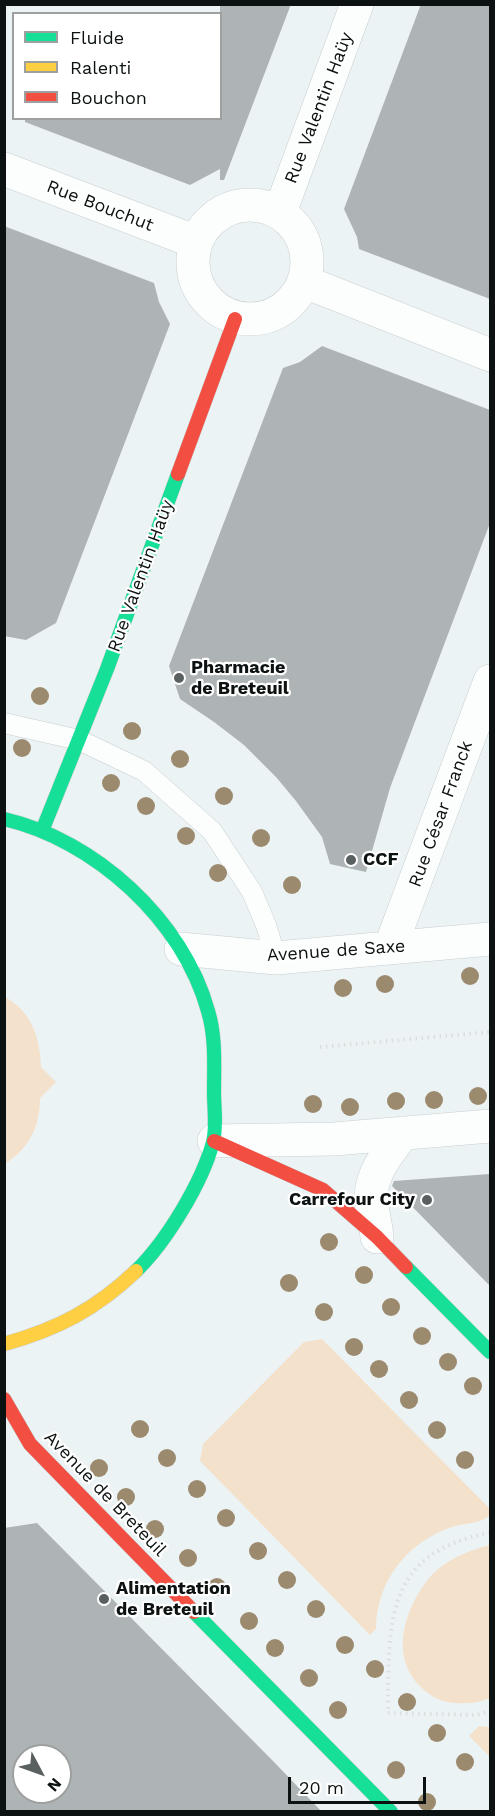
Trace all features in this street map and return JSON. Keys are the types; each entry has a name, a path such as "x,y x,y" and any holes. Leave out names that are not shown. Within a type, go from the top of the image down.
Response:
{"street":[{"name":"Rue Valentin Haüy","path":"280,212 357,4"},
{"name":"Rue Bouchut","path":"4,169 196,242"},
{"path":"241,205 261,205 280,212 297,228 306,246 308,262 305,282 290,304 273,315 259,319 235,319 212,305 199,290 192,262 196,242 209,221 226,209 241,205"},
{"path":"305,282 490,355"},
{"name":"Rue Valentin Haüy","path":"42,831 107,669 235,319"},
{"name":"Rue César Franck","path":"390,948 490,681"},
{"path":"4,819 42,831 84,851 122,878 154,912 181,949 205,1001 215,1046 214,1141 182,1212 153,1254 117,1291 74,1319 26,1339 4,1344"},
{"name":"Avenue de Saxe","path":"181,949 276,958 490,939"},
{"path":"214,1141 334,1139 490,1126"},
{"path":"378,1237 371,1196 374,1178 381,1163 403,1134"},
{"path":"214,1141 323,1190 378,1237 490,1352"},
{"name":"Avenue de Breteuil","path":"4,1399 30,1444 57,1473 391,1812"}],"lane":[{"path":"4,723 79,740 144,771 212,831 252,892 266,925 276,958"}],"path":[{"path":"320,1047 490,1032"},
{"path":"490,1533 449,1544 415,1568 395,1605 389,1639 388,1713 476,1715 490,1711"}],"shaded area":[{"path":"5,997 22,1010 28,1018 39,1046 41,1067 56,1082 40,1098 38,1118 32,1136 21,1151 5,1164"},
{"path":"322,1339 490,1509 490,1515 486,1518 457,1525 436,1534 408,1553 388,1580 377,1612 376,1629 370,1635 200,1461 203,1444 304,1342"},
{"path":"490,1545 490,1698 468,1703 445,1702 422,1688 412,1676 405,1662 404,1632 408,1617 421,1589 436,1571 458,1556"},
{"path":"479,1726 490,1727 490,1757 469,1736"}],"building":[{"path":"220,4 291,4 224,180 220,180 220,169 190,185 25,122 25,120 222,120 222,12 220,12"},
{"path":"421,4 490,4 490,299 359,249 357,237 344,209"},
{"path":"4,226 154,283 159,302 170,324 56,623 26,640 4,636"},
{"path":"322,346 490,410 490,523 390,788 366,872 330,864 322,837 296,801 244,745 180,699 169,666 283,368 300,362"},
{"path":"490,1174 490,1286 392,1186 394,1181"},
{"path":"37,1523 322,1812 4,1812 4,1528"}],"traffic: fast":[{"path":"42,831 107,669 178,474"},
{"path":"4,819 38,830 71,845 102,865 131,889 156,916 178,946 196,977 208,1011 214,1051 215,1124 213,1142 201,1175 182,1211 159,1244 136,1271"},
{"path":"406,1267 490,1352"},
{"path":"194,1612 391,1812"}],"traffic: slow":[{"path":"4,1344 42,1332 75,1316 106,1296 136,1271"}],"traffic: jam":[{"path":"178,474 235,319"},
{"path":"214,1141 323,1190 377,1237 406,1267"},
{"path":"4,1399 30,1444 194,1612"}],"place":[{"name":"Pharmacie de Breteuil","path":"179,678"},
{"name":"CCF","path":"351,860"},
{"name":"Carrefour City","path":"427,1200"},
{"name":"Alimentation de Breteuil","path":"104,1599"}]}
